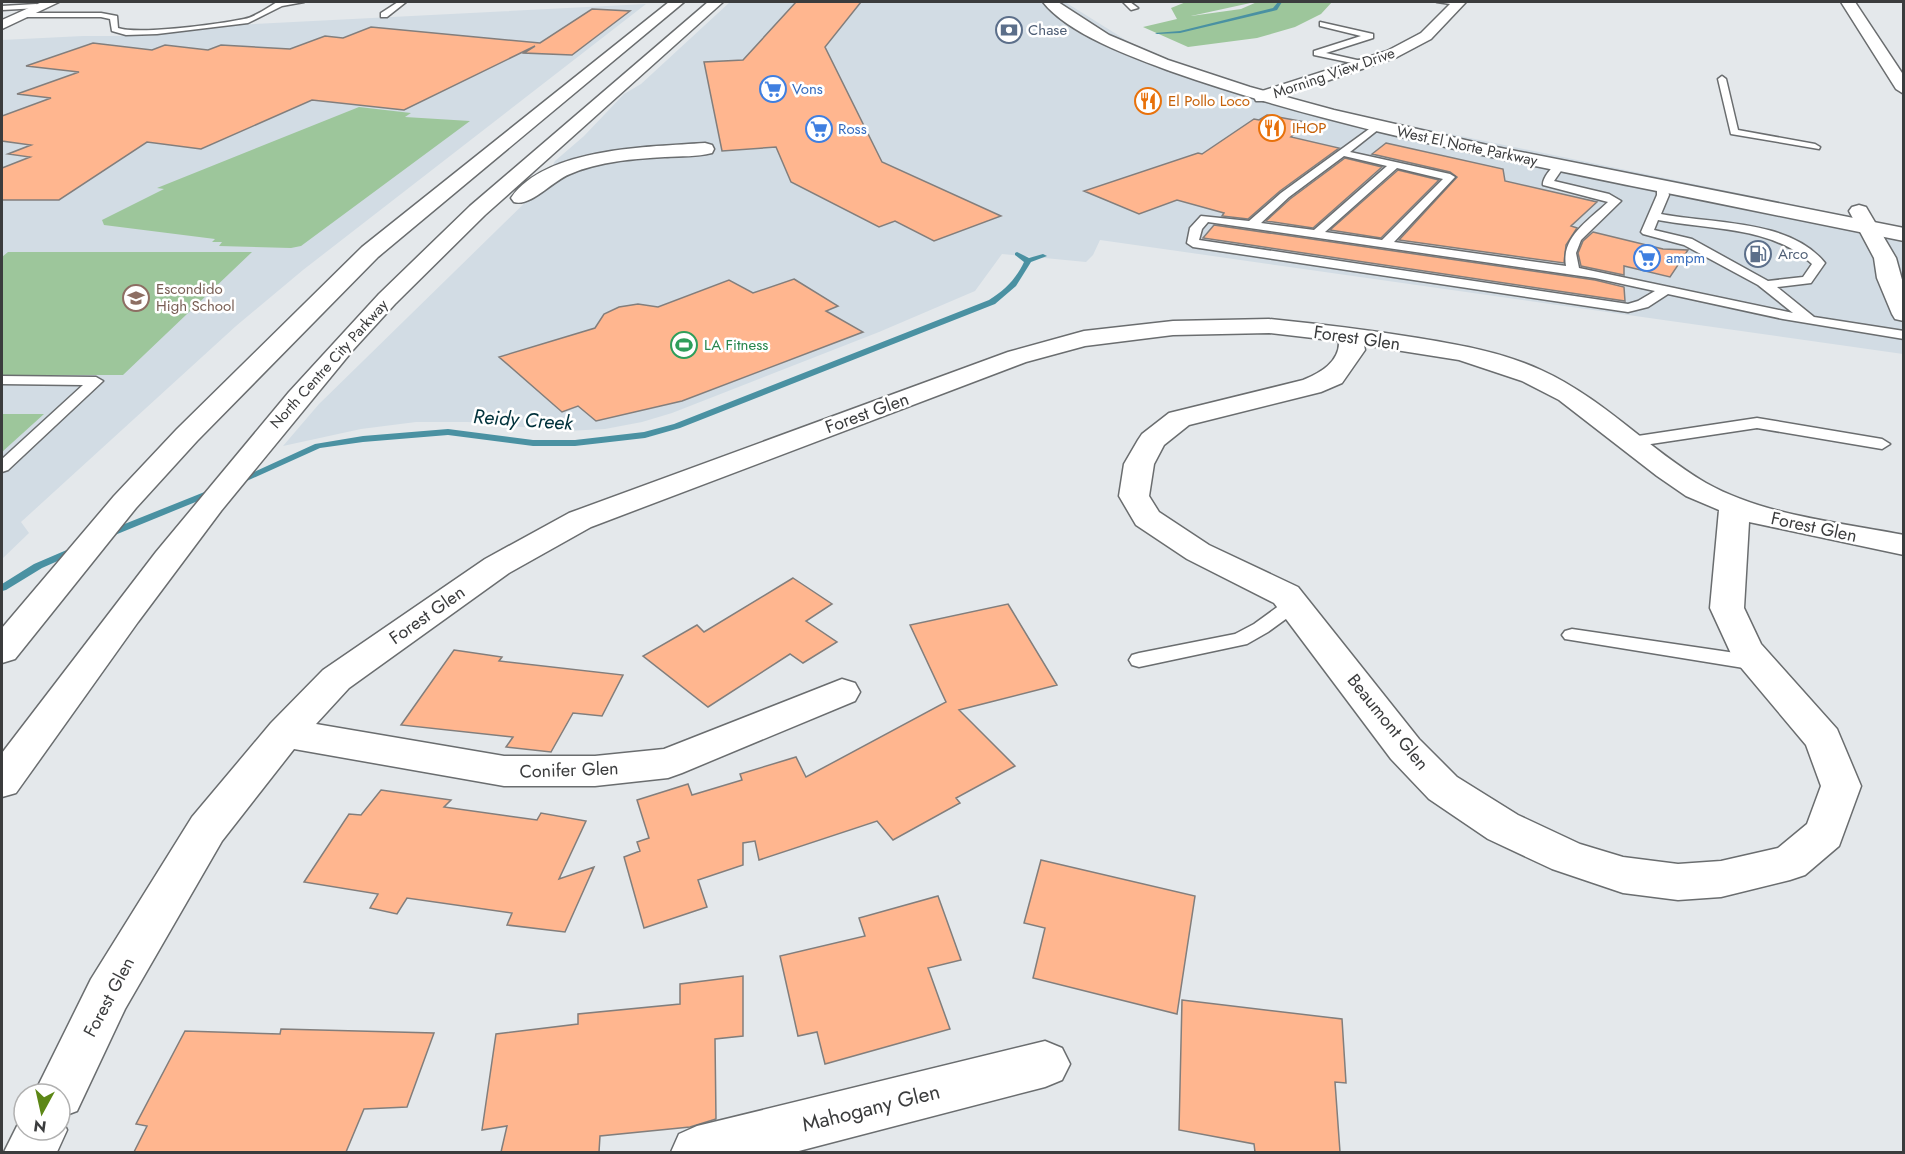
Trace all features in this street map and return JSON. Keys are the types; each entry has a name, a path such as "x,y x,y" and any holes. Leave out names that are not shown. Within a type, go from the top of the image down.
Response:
{"main road":[{"path":"2,651 125,502 187,435 370,252 677,2"},
{"name":"North Centre City Parkway","path":"2,782 155,573 241,464 345,344 432,253 716,2"},
{"name":"West El Norte Parkway","path":"1050,2 1068,17 1116,44 1152,60 1262,97 1376,127 1662,186 1862,219 1904,220"},
{"name":"Morning View Drive","path":"1262,97 1392,54 1423,38 1452,2"},
{"path":"1848,2 1896,65 1904,89"},
{"path":"2,25 48,3"},
{"name":"West El Norte Parkway","path":"1160,46 1288,90 1410,120 1862,219 1904,235"},
{"path":"506,213 545,177 589,159 705,145 613,145 596,136 607,96"},
{"path":"1862,219 1885,258 1888,278 1902,308"},
{"path":"345,344 390,318 439,276"},
{"name":"Forest Glen","path":"65,1082 108,994 207,829 285,734 336,679 497,566 580,520 1017,357 1084,339 1173,328 1269,327 1351,335 1460,353 1499,363 1532,375 1568,394 1697,490 1735,507 1757,515 1904,545"},
{"name":"Beaumont Glen","path":"1351,335 1352,350 1333,377 1312,386 1179,419 1152,440 1138,464 1134,496 1147,518 1198,552 1286,595 1405,749 1443,788 1503,827 1567,857 1623,875 1667,880 1721,879 1790,863 1824,834 1840,786 1823,739 1746,650 1727,608 1735,507"},
{"name":"Conifer Glen","path":"285,734 504,771 595,771 668,763 842,692"},
{"name":"Mahogany Glen","path":"697,1152 1045,1064"}],"lane":[{"path":"22,15 100,15 114,18 115,29 126,33 157,32 248,21 280,4 300,2"},
{"path":"384,15 402,2"},
{"path":"1126,2 1134,8"},
{"path":"2,8 48,3"},
{"path":"1323,24 1370,36 1317,53 1363,64"},
{"path":"1722,79 1734,132 1815,147"},
{"path":"1251,225 1285,195 1376,127"},
{"path":"1342,153 1450,177 1385,244"},
{"path":"1316,234 1394,165"},
{"path":"1560,165 1547,183 1605,196 1615,201 1576,239 1570,253 1573,271"},
{"path":"1662,186 1663,195 1647,232 1688,242 1766,285 1810,320"},
{"path":"1653,216 1703,225 1751,229 1774,235 1808,251 1819,263 1807,280 1766,285"},
{"path":"1666,290 1643,304 1628,308 1193,243 1196,228 1205,218 1573,271 1666,290 1759,312 1904,335"},
{"path":"2,380 96,381 2,467"},
{"path":"1631,442 1757,423 1882,444"},
{"path":"1139,660 1239,639 1261,628 1294,604"},
{"path":"1572,635 1758,663"}],"shaded area":[{"path":"730,2 1065,2 1129,42 1166,58 1272,94 1329,109 1903,227 1903,354 1100,240 1093,255 1086,262 1002,254 975,291 879,332 672,413 642,422 605,429 567,431 468,422 416,422 361,429 283,446 319,404 542,186 555,161 584,136 624,94 641,84"},
{"name":"Escondido High School","path":"646,4 303,270 236,326 21,522 29,533 2,559 2,40 149,36 234,25"}],"green space":[{"path":"1186,2 1255,2 1191,16 1241,9 1257,2 1332,2 1321,14 1295,27 1257,38 1188,47 1143,27 1177,19 1171,8"},
{"path":"359,107 411,113 405,117 470,121 301,246 291,248 219,246 222,242 212,242 215,239 104,225 102,220 164,189 157,188"},
{"path":"8,252 252,252 123,375 2,375 2,257"},
{"path":"2,414 44,414 2,452"}],"building":[{"path":"796,2 861,2 825,47 882,162 1001,216 934,241 895,221 879,227 791,182 776,147 722,151 704,62 743,60"},
{"path":"592,9 630,11 572,55 524,53 535,46 404,110 312,100 201,149 147,142 59,200 2,200 2,168 30,157 8,154 31,145 2,141 2,116 51,98 17,94 79,72 26,66 93,43 152,50 165,45 208,50 221,45 290,49 325,36 343,38 371,27 540,43"},
{"path":"1267,115 1310,123 1291,137 1339,148 1280,191 1248,219 1222,216 1224,213 1177,200 1139,214 1084,191 1198,153 1202,154 1254,119 1259,120"},
{"path":"1386,143 1503,169 1505,181 1597,202 1571,226 1577,228 1566,245 1564,263 1399,240 1457,177 1450,172 1372,154"},
{"path":"1345,158 1382,167 1313,228 1266,221 1290,199"},
{"path":"1398,170 1439,180 1381,238 1330,230"},
{"path":"1214,225 1595,280 1624,287 1625,301 1203,238"},
{"path":"1593,232 1663,249 1688,250 1670,277 1624,266 1624,275 1581,266 1578,253 1583,241"},
{"name":"LA Fitness","path":"794,279 838,306 826,311 863,332 682,401 596,421 578,406 562,412 499,357 595,328 604,314 619,307 638,304 658,307 729,280 753,293"},
{"path":"793,578 832,604 806,621 837,642 803,663 790,654 708,707 643,656 697,625 704,632"},
{"path":"1008,604 1057,685 959,710 1015,766 956,798 960,803 893,840 877,821 759,860 755,841 743,843 743,865 698,880 707,907 644,928 624,857 640,851 637,842 649,838 637,800 688,784 692,795 742,780 740,774 796,757 806,777 946,702 910,625"},
{"path":"454,650 502,657 499,661 623,675 602,716 573,713 551,752 506,747 513,737 401,725"},
{"path":"381,790 451,800 444,807 537,820 541,813 586,821 559,879 594,867 565,932 507,925 512,913 407,898 397,914 370,908 378,894 304,882 349,814 361,815"},
{"path":"1041,860 1195,896 1177,1014 1033,978 1045,928 1024,923"},
{"path":"938,896 961,960 928,968 950,1029 825,1064 817,1032 798,1036 780,956 865,936 859,918"},
{"path":"743,976 743,1036 715,1039 716,1119 690,1127 600,1136 599,1152 501,1152 507,1126 482,1130 496,1034 578,1024 578,1014 680,1004 680,984"},
{"path":"1182,1000 1342,1019 1346,1083 1335,1082 1340,1152 1255,1152 1254,1144 1179,1130"},
{"path":"281,1029 434,1033 407,1107 364,1109 346,1152 134,1152 147,1126 136,1124 185,1031 280,1034"}],"waterway":[{"name":"Reidy Creek","path":"1157,33 1180,32 1275,9 1280,2"},
{"name":"Reidy Creek","path":"1017,254 1028,261"},
{"name":"Reidy Creek","path":"1028,261 1043,256"},
{"name":"Reidy Creek","path":"237,482 318,446 363,439 448,432 533,443 575,443 645,435 677,426 992,302 1014,284 1028,261"},
{"name":"Reidy Creek","path":"106,535 217,490"},
{"name":"Reidy Creek","path":"2,588 38,566 76,549"}],"place":[{"name":"Chase","path":"1009,30"},
{"name":"Vons","path":"773,89"},
{"name":"El Pollo Loco","path":"1148,101"},
{"name":"IHOP","path":"1272,128"},
{"name":"Ross","path":"819,129"},
{"name":"Arco","path":"1758,254"},
{"name":"ampm","path":"1647,258"},
{"name":"Escondido High School","path":"136,298"},
{"name":"LA Fitness","path":"684,345"}]}
